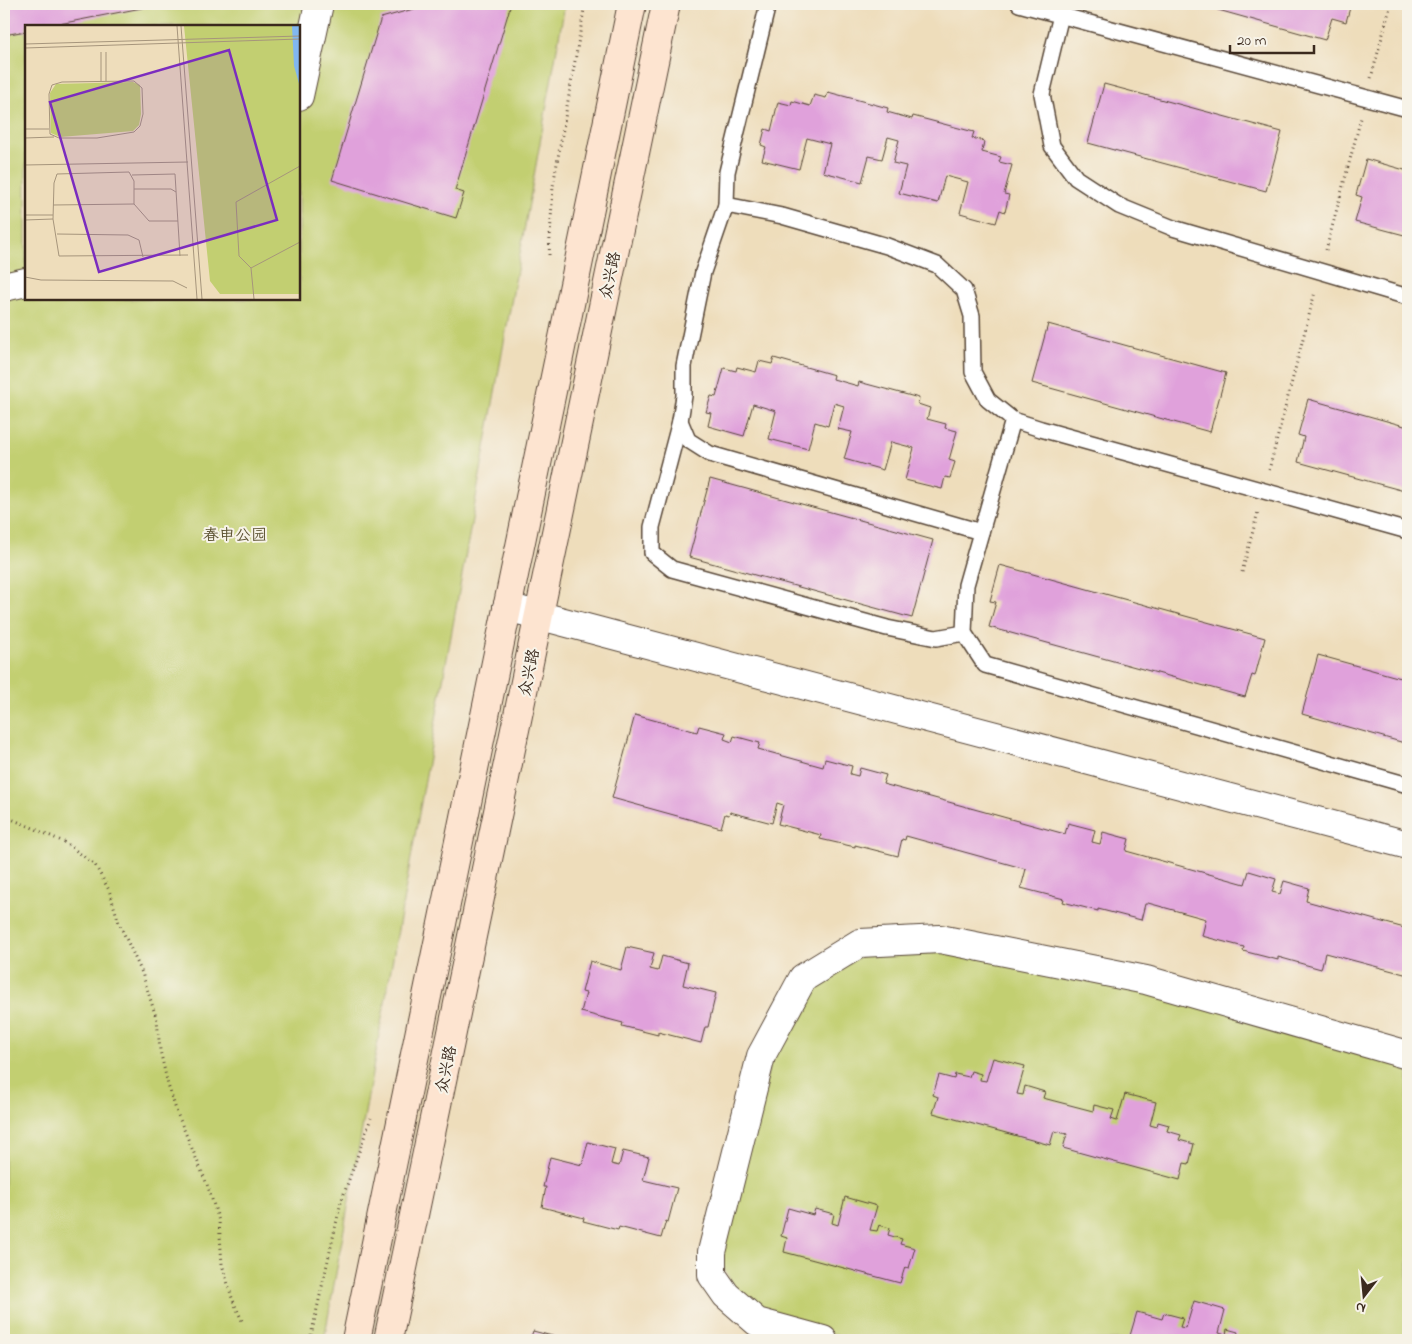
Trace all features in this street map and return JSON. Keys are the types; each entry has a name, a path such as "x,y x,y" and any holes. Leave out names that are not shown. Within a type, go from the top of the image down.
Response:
{"street":[{"path":"300,91 319,4"},
{"name":"众兴路","path":"356,1340 632,4"},
{"name":"众兴路","path":"388,1340 666,4"},
{"path":"4,287 25,282"},
{"path":"507,607 1408,845"},
{"path":"823,1340 757,1322 726,1295 712,1275 712,1252 761,1056 803,978 860,943 940,940 1146,980 1408,1055"}],"lane":[{"path":"768,4 727,172 726,205 703,272 684,366 684,396 680,421 652,527 652,553 672,569 887,628 936,638 964,634"},
{"path":"1018,4 1408,110"},
{"path":"1061,15 1042,94 1052,146 1076,178 1119,206 1173,228 1408,296"},
{"path":"726,205 801,222 886,246 937,265 964,290 972,316 973,372 988,400 1013,420 1408,531"},
{"path":"1013,420 966,585 964,634 986,665 1408,785"},
{"path":"680,421 688,440 710,454 981,532"}],"path":[{"path":"549,263 553,186 585,4"},
{"path":"4,816 66,843 95,865 109,890 119,923 142,974 157,1020 160,1050 177,1113 207,1184 219,1221 222,1264 242,1323"},
{"path":"310,1340 340,1202 374,1112"}],"green space":[{"name":"春申公园","path":"4,4 565,4 324,1340 4,1340"},
{"path":"945,949 1143,986 1408,1062 1408,1340 854,1340 764,1316 735,1288 718,1258 771,1061 809,984 869,952"}],"building":[{"path":"4,4 157,4 54,25 25,25 25,31 4,35"},
{"path":"418,4 511,4 455,190 464,193 456,218 332,180 381,18 417,8"},
{"path":"1197,4 1351,4 1346,22 1332,18 1325,40"},
{"path":"1104,84 1282,132 1266,191 1088,143"},
{"path":"828,92 888,108 887,112 912,119 913,116 974,132 972,138 984,141 982,152 1001,157 999,162 1012,165 1004,194 1009,195 1005,212 1000,210 996,223 960,213 968,182 945,176 938,203 899,193 906,166 893,163 899,140 888,137 882,159 869,156 862,182 823,172 830,144 807,138 799,169 762,160 766,147 761,145 765,129 771,131 778,102 791,105 792,101 810,106 814,95 826,98"},
{"path":"1366,159 1408,171 1408,236 1355,222 1362,197 1356,195"},
{"path":"1048,324 1226,373 1210,432 1032,383"},
{"path":"774,358 834,375 833,379 858,386 859,382 919,398 918,404 930,408 927,419 946,424 945,428 957,431 949,460 955,462 950,478 945,477 942,489 905,480 914,448 891,442 883,470 844,459 852,432 838,429 844,406 834,403 828,426 815,422 808,449 769,439 776,411 753,404 744,436 708,426 711,413 706,412 711,396 716,397 724,368 736,371 737,367 756,372 759,361 772,364"},
{"path":"1308,399 1408,427 1408,492 1298,462 1304,437 1298,435"},
{"path":"710,479 933,540 912,618 689,557"},
{"path":"1000,565 1265,638 1255,676 1252,675 1245,697 989,627 996,602 990,601"},
{"path":"1318,655 1408,680 1408,744 1302,714"},
{"path":"635,715 697,732 699,726 726,733 724,739 732,742 734,736 760,743 758,749 823,767 825,759 852,766 850,774 858,776 860,768 886,775 883,784 1065,834 1068,823 1095,830 1092,842 1100,844 1103,832 1129,839 1126,851 1245,884 1249,871 1276,879 1272,892 1280,894 1284,881 1309,888 1306,901 1408,929 1408,975 1325,953 1321,969 1278,957 1278,960 1243,951 1244,947 1202,936 1206,919 1148,903 1145,904 1141,920 1063,902 1064,899 1021,888 1026,869 906,836 905,840 902,839 898,856 855,845 855,847 820,839 821,835 778,824 783,805 777,803 772,823 730,812 729,815 725,814 721,828 612,798"},
{"path":"627,947 654,953 650,969 658,971 662,956 688,963 683,985 716,993 708,1027 705,1027 701,1043 658,1032 658,1035 622,1026 623,1023 581,1012 586,993 582,992 590,961 621,970"},
{"path":"993,1058 1025,1066 1017,1094 1023,1095 1025,1086 1045,1092 1043,1098 1093,1111 1094,1105 1114,1110 1111,1119 1117,1121 1125,1094 1156,1102 1150,1125 1157,1127 1158,1122 1169,1125 1167,1131 1181,1135 1179,1140 1194,1144 1189,1164 1184,1163 1180,1180 1063,1148 1067,1134 1054,1131 1050,1145 933,1113 938,1097 933,1095 939,1075 954,1079 955,1074 969,1077 971,1071 981,1074 980,1080 986,1081"},
{"path":"588,1142 615,1149 611,1164 619,1166 623,1151 649,1157 643,1180 677,1188 668,1222 666,1221 661,1238 619,1227 618,1230 583,1221 584,1218 542,1207 546,1187 543,1187 550,1157 582,1165"},
{"path":"845,1197 877,1206 870,1230 877,1231 879,1225 890,1228 888,1235 902,1239 900,1244 915,1248 909,1268 905,1267 900,1283 784,1252 787,1238 781,1236 788,1208 813,1215 815,1209 834,1214 832,1223 838,1225"},
{"path":"1194,1301 1225,1310 1219,1333 1226,1335 1227,1329 1238,1332 1236,1339 1239,1340 1129,1339 1137,1312 1162,1319 1164,1313 1183,1318 1180,1327 1186,1328"},
{"path":"533,1331 560,1338 559,1340 530,1340"}]}
